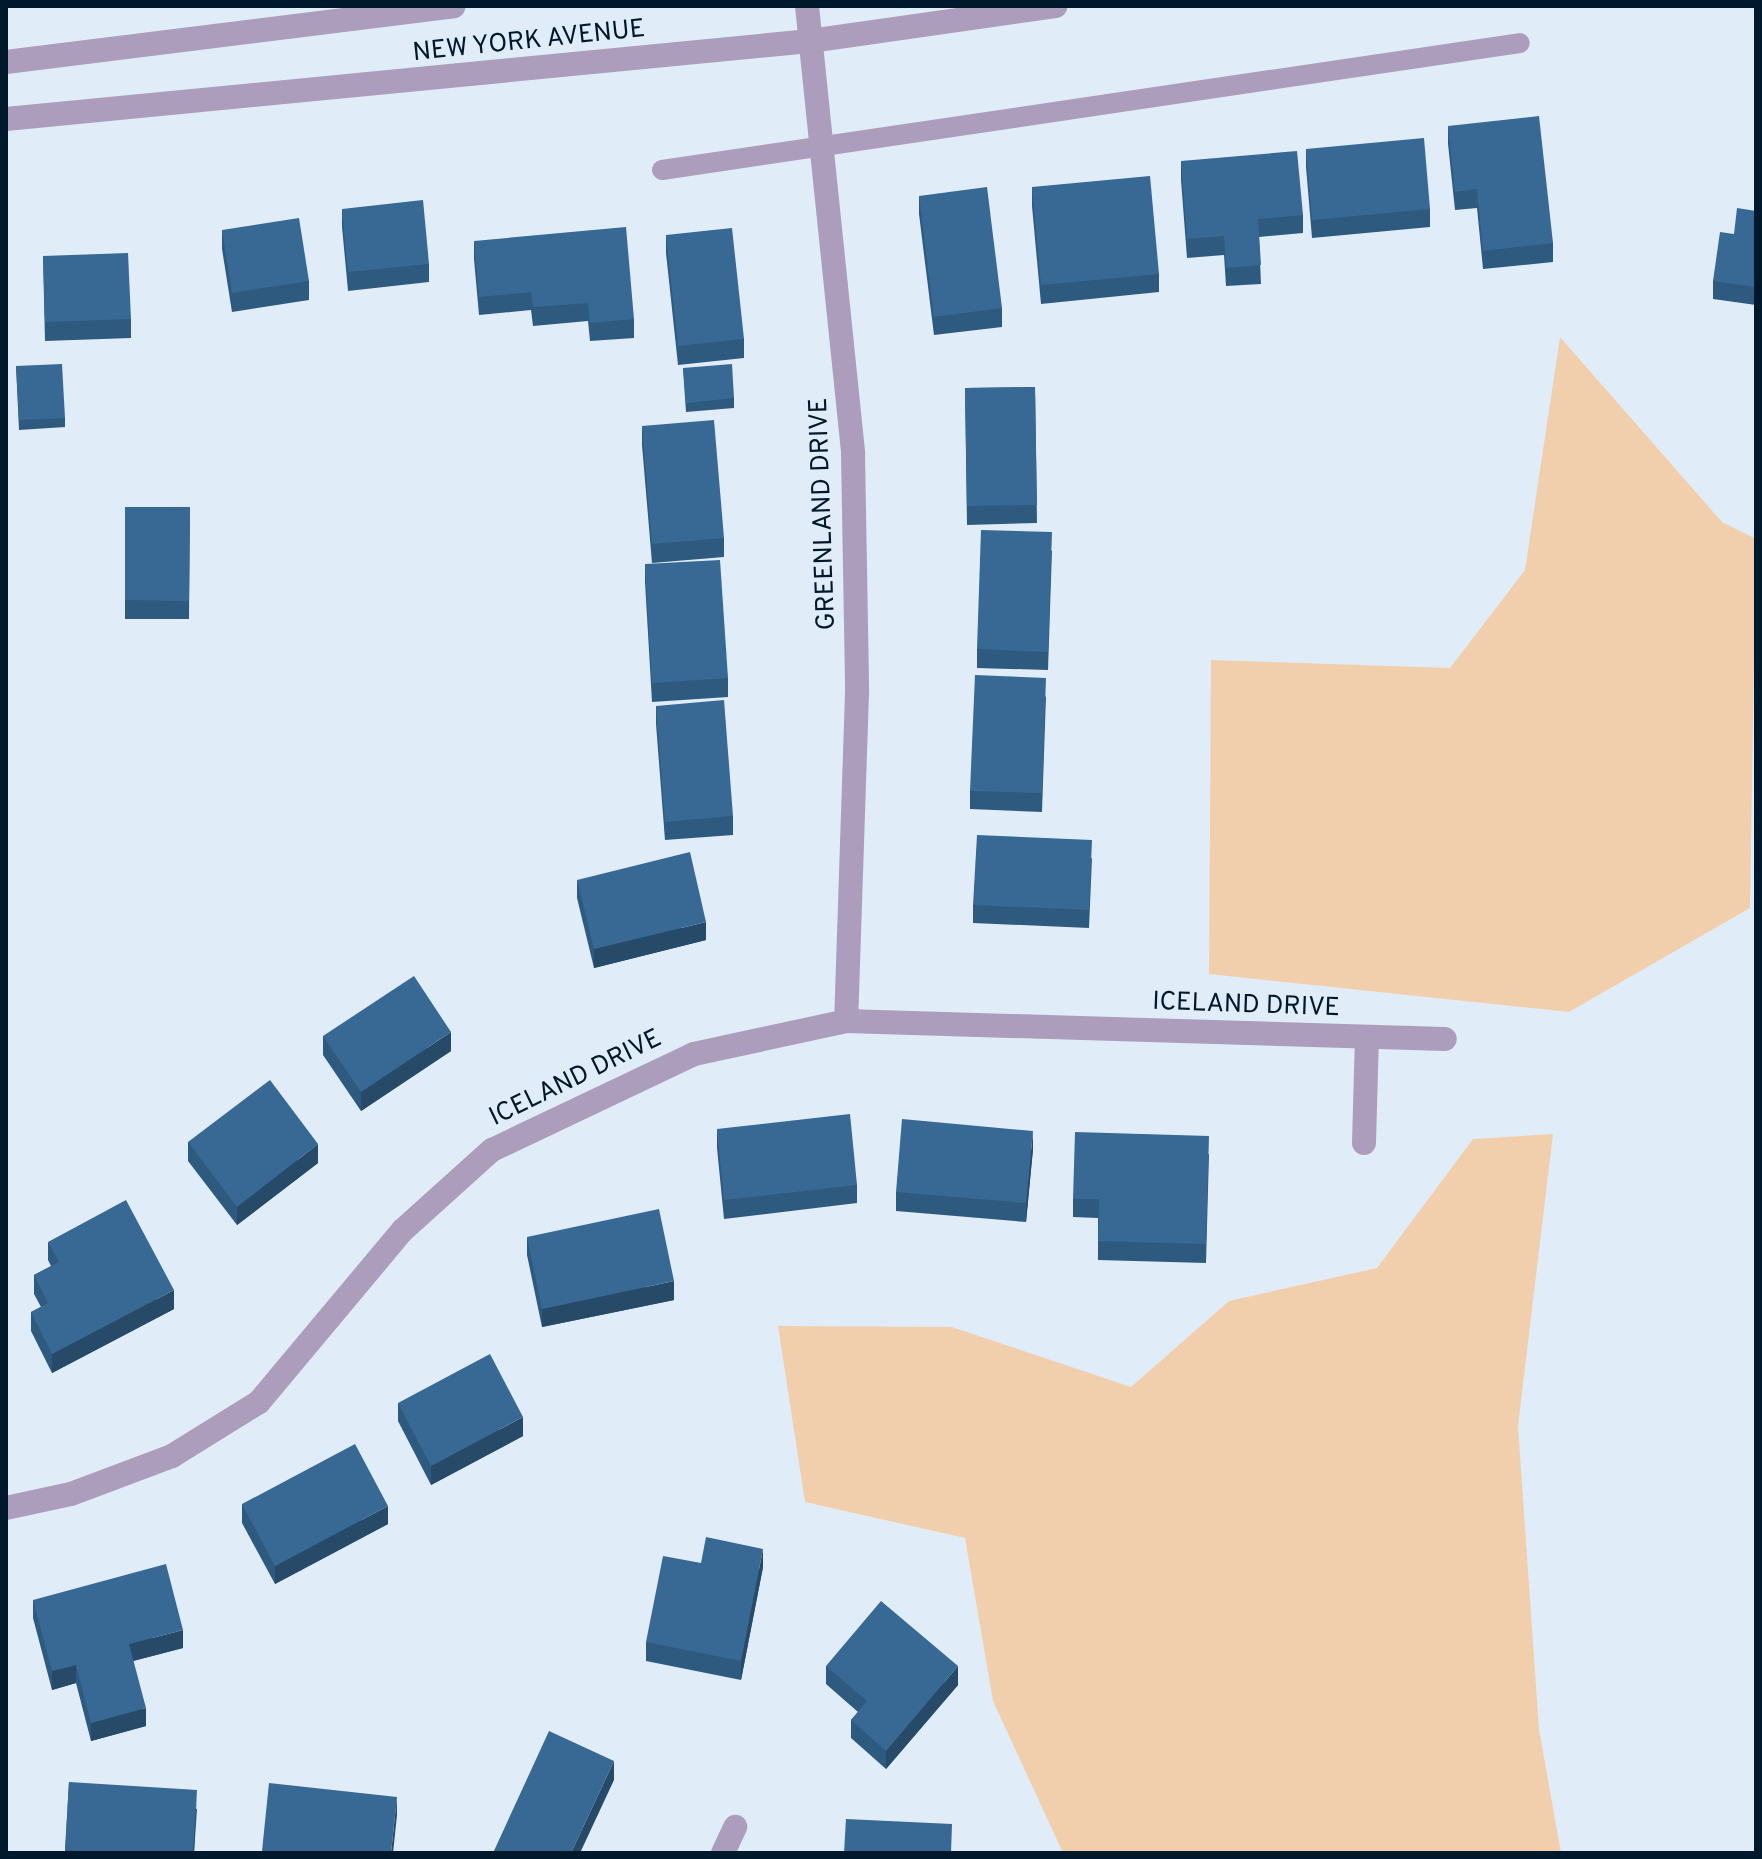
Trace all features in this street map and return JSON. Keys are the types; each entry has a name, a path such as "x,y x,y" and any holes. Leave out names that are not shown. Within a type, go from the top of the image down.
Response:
{"street":[{"name":"NEW YORK AVENUE","path":"6,62 454,6"},
{"name":"GREENLAND DRIVE","path":"807,6 853,453 857,583 846,1021"},
{"name":"NEW YORK AVENUE","path":"6,119 810,41 1056,6"},
{"name":"ICELAND DRIVE","path":"6,1508 71,1494 172,1456 259,1402 403,1230 492,1150 694,1054 846,1021 1445,1039"},
{"path":"1364,1143 1367,1037"},
{"path":"723,1853 735,1827"}],"lane":[{"path":"662,170 824,151 1520,43"}],"shaded area":[{"path":"1560,337 1722,522 1756,539 1750,908 1569,1012 1209,974 1211,660 1450,668 1525,570"},
{"path":"1553,1134 1518,1426 1539,1729 1561,1853 1063,1853 993,1701 965,1538 805,1502 778,1326 952,1327 1131,1387 1229,1301 1377,1268 1473,1139"}],"building":[{"path":"1539,116 1553,243 1483,251 1477,189 1455,192 1448,126"},
{"path":"1424,138 1430,209 1312,220 1306,149"},
{"path":"1297,151 1303,215 1258,219 1261,265 1226,268 1224,236 1187,239 1181,161"},
{"path":"1150,176 1159,274 1041,285 1032,187"},
{"path":"987,187 1002,308 934,317 919,196"},
{"path":"423,200 429,264 348,272 342,209"},
{"path":"1737,208 1756,211 1756,287 1713,281 1720,232 1734,234"},
{"path":"299,218 309,281 232,293 222,230"},
{"path":"626,227 634,319 590,323 588,303 533,307 531,292 479,297 474,241"},
{"path":"732,228 744,339 678,346 666,235"},
{"path":"128,253 131,319 45,322 43,256"},
{"path":"62,364 65,418 19,420 16,366"},
{"path":"732,364 734,398 686,403 683,368"},
{"path":"1035,387 1037,505 967,506 965,388"},
{"path":"714,420 724,538 652,544 642,426"},
{"path":"125,507 190,507 189,601 125,600"},
{"path":"981,530 1052,532 1048,652 977,649"},
{"path":"720,560 728,678 652,683 645,564"},
{"path":"975,675 1046,678 1042,793 970,791"},
{"path":"724,700 733,816 665,822 656,706"},
{"path":"977,835 1092,840 1089,910 973,905"},
{"path":"690,852 706,922 594,949 577,880"},
{"path":"414,976 451,1032 361,1092 323,1036"},
{"path":"270,1080 318,1144 237,1207 188,1142"},
{"path":"850,1114 857,1185 724,1200 717,1129"},
{"path":"902,1119 1033,1131 1026,1203 896,1192"},
{"path":"1075,1132 1209,1136 1206,1244 1098,1241 1099,1199 1073,1199"},
{"path":"126,1200 174,1290 52,1354 31,1312 48,1303 34,1275 59,1262 48,1242"},
{"path":"659,1209 674,1281 542,1309 527,1237"},
{"path":"490,1354 523,1417 431,1466 398,1403"},
{"path":"355,1444 388,1506 275,1566 242,1504"},
{"path":"706,1537 763,1549 741,1661 646,1642 663,1556 701,1563"},
{"path":"166,1564 183,1630 129,1644 146,1708 91,1723 76,1665 52,1671 33,1600"},
{"path":"881,1601 958,1666 886,1751 851,1720 867,1701 826,1666"},
{"path":"549,1731 614,1761 571,1853 493,1853"},
{"path":"69,1782 197,1790 193,1853 65,1850"},
{"path":"269,1783 397,1797 391,1853 262,1851"},
{"path":"846,1819 952,1824 951,1853 844,1853"}]}
